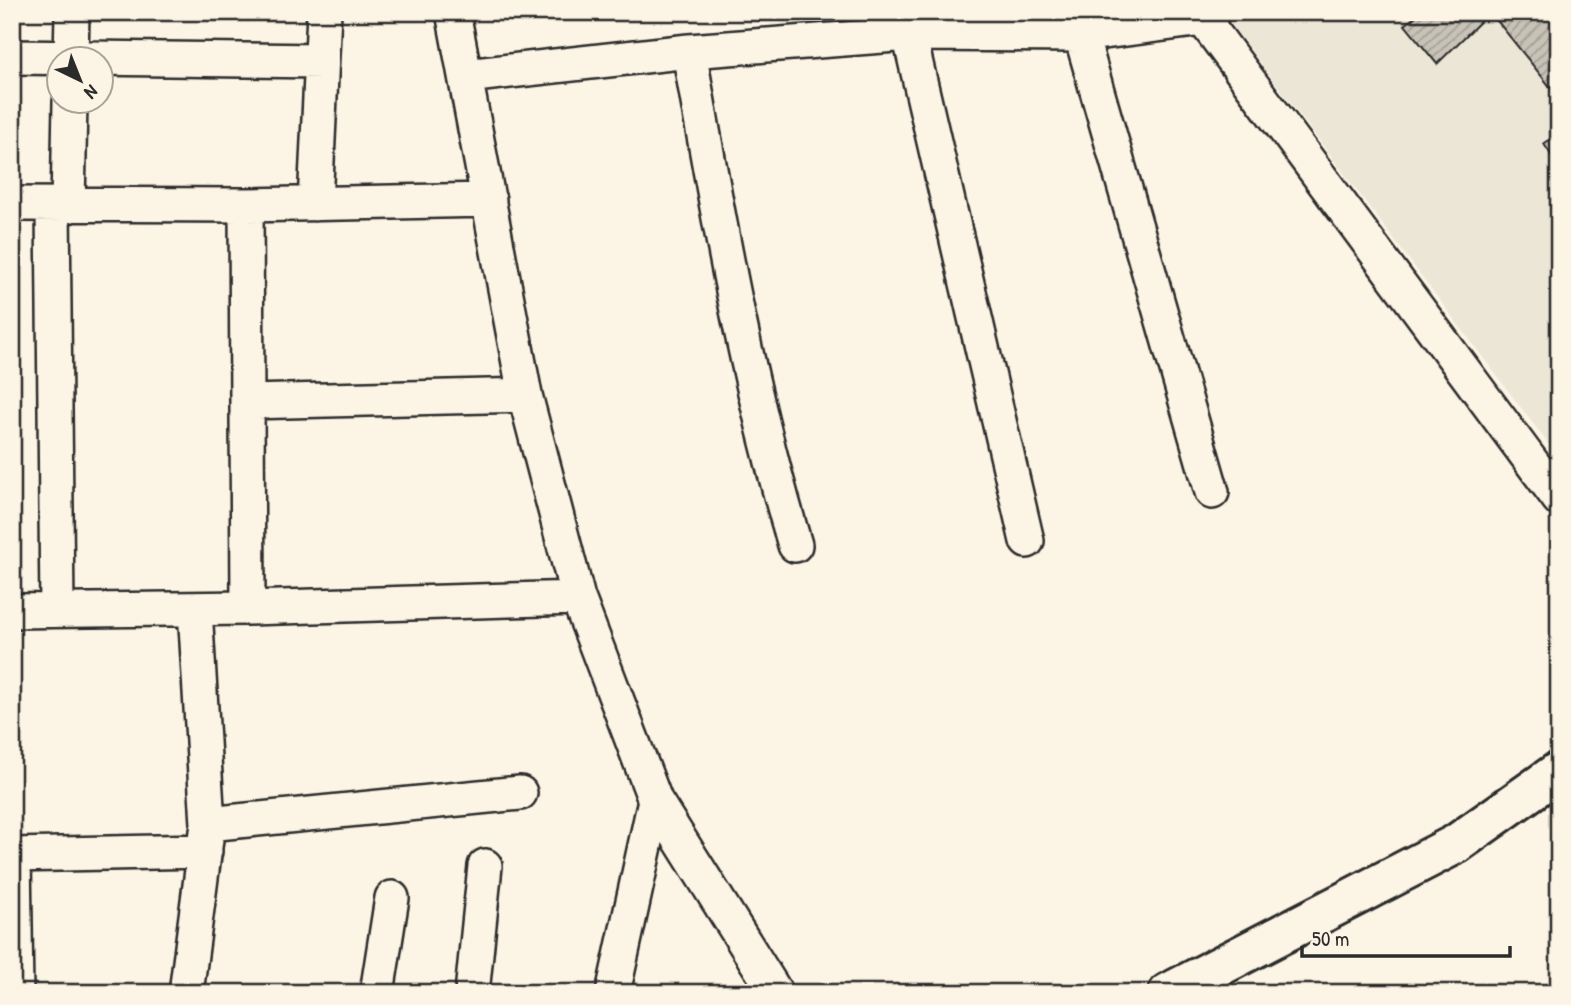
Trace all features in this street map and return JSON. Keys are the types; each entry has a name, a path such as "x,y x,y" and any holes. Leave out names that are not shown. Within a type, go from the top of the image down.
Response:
{"street":[{"path":"71,46 72,12"},
{"path":"315,204 324,12"},
{"path":"453,12 525,396 578,598 655,800 776,993"},
{"path":"466,76 689,51 909,34 1081,35 1208,16 1559,499"},
{"path":"909,34 1027,541"},
{"path":"1081,35 1212,492"},
{"path":"689,51 725,260 777,485 795,545"},
{"path":"12,57 46,58"},
{"path":"116,59 321,61"},
{"path":"57,610 61,206 69,116"},
{"path":"12,204 246,205 489,200"},
{"path":"246,205 248,608"},
{"path":"247,402 525,396"},
{"path":"12,611 248,608 578,598"},
{"path":"186,993 206,838 195,609"},
{"path":"1168,993 1456,844 1559,771"},
{"path":"16,993 13,855 206,838 520,793"},
{"path":"613,993 655,800"},
{"path":"472,993 485,866"},
{"path":"377,993 392,898"}],"shaded area":[{"path":"1245,12 1559,12 1559,458 1231,24"}],"building":[{"path":"1421,12 1490,12 1437,64 1405,25"},
{"path":"1490,12 1559,12 1559,98"},
{"path":"1559,132 1559,167 1544,144"}]}
